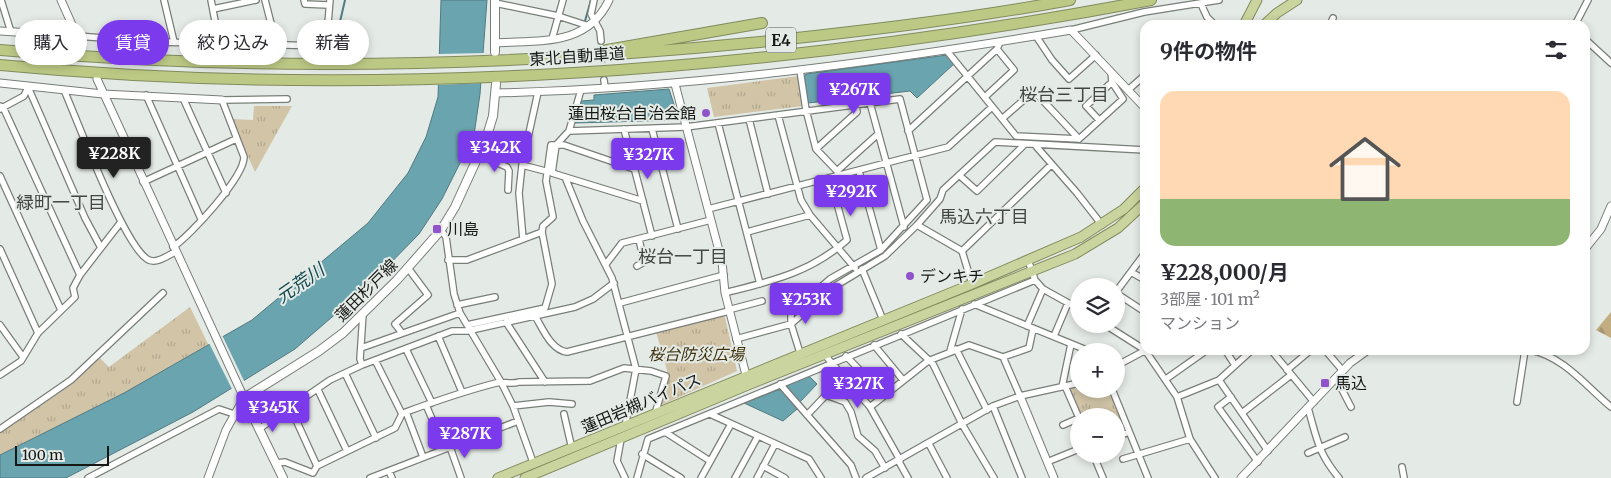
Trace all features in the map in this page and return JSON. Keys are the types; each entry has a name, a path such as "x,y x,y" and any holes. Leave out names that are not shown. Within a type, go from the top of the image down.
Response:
{"highway":[{"name":"東北自動車道","path":"0,50 209,63 388,64 493,57 572,57 845,33 1070,0"},
{"name":"東北自動車道","path":"0,65 239,79 493,80 804,52 974,30 1151,0"},
{"path":"1247,20 1257,0"},
{"path":"1269,20 1297,0"},
{"path":"572,57 629,45 762,23"},
{"name":"蓮田岩槻バイパス","path":"525,478 621,439 800,353 972,284 1081,237 1102,225 1140,192"},
{"name":"蓮田岩槻バイパス","path":"498,478 537,472 572,449 655,414 1034,276 1095,244 1118,228 1140,208"}],"main road":[{"path":"493,57 495,2"},
{"name":"蓮田杉戸線","path":"242,395 319,351 363,314 408,268 441,230 455,207 490,127 496,93 493,80"},
{"path":"242,395 283,478"}],"street":[{"path":"1,0 11,32"},
{"path":"61,0 70,20"},
{"path":"164,0 174,42"},
{"path":"211,0 215,20"},
{"path":"213,9 256,0"},
{"path":"265,0 270,20"},
{"path":"287,44 326,46 329,3 305,4 304,0"},
{"path":"552,40 563,0"},
{"path":"594,0 591,14 600,31 601,41"},
{"path":"495,43 552,40 577,34 596,21 609,0"},
{"path":"496,93 675,84 948,51 1071,30 1143,10 1201,4 1219,0"},
{"path":"1578,20 1588,0"},
{"path":"495,2 558,16 589,26"},
{"path":"1201,4 1210,20"},
{"path":"1071,30 1140,103"},
{"path":"0,31 15,32"},
{"path":"1036,36 1052,60 1070,79 1096,55"},
{"path":"87,37 179,42"},
{"path":"908,131 997,49 1000,42"},
{"path":"1590,44 1611,63"},
{"path":"986,96 1014,70 997,49"},
{"path":"948,51 986,96 1016,136 1079,139 1123,99 1112,82 1111,72"},
{"path":"800,70 806,110 816,149 838,174"},
{"path":"97,79 242,395 208,478"},
{"path":"1128,90 1140,79"},
{"path":"604,80 605,88"},
{"path":"1099,120 1086,106 1112,82"},
{"path":"0,83 103,94 222,100 287,99"},
{"path":"675,84 711,220 724,275 725,293 747,380"},
{"path":"28,87 24,96 1,107 80,275"},
{"path":"28,87 85,218 100,246"},
{"path":"64,90 121,222 134,245 147,260 155,261 174,249 226,193 244,166 244,157 222,100"},
{"path":"259,429 345,373 375,360 452,331 545,308 552,284 542,232 544,226 553,217 546,181 556,145 569,131 580,90"},
{"path":"1003,118 1034,91 1079,139"},
{"path":"523,239 519,193 522,165 538,92"},
{"path":"146,95 201,219"},
{"path":"183,98 226,193"},
{"path":"569,131 686,127 900,98 927,200 881,250 830,279 791,313 790,324 800,353"},
{"path":"870,103 904,227"},
{"path":"816,149 857,112 856,104"},
{"path":"838,174 859,171 948,147 992,106"},
{"path":"778,115 796,187 810,215 839,247 853,266 860,271 884,320"},
{"path":"749,119 768,194"},
{"path":"718,123 760,284"},
{"path":"624,129 652,236"},
{"path":"652,129 678,229"},
{"path":"708,210 830,178 838,174 878,134"},
{"path":"1030,137 1030,145 1051,164 1102,225"},
{"path":"143,182 236,139"},
{"path":"736,339 790,324 832,288 885,256 917,225 940,199 942,190 995,142 1140,150"},
{"path":"556,145 564,145 634,170"},
{"path":"959,175 977,191 1030,145"},
{"path":"479,155 507,167 508,190"},
{"path":"962,251 1051,164"},
{"path":"522,165 643,201"},
{"path":"859,171 881,250"},
{"path":"0,176 61,310"},
{"path":"565,177 583,221 614,283 636,369 625,427"},
{"path":"725,293 760,284 814,265 847,240 830,178"},
{"path":"508,179 521,180"},
{"path":"1590,243 1601,229 1611,206"},
{"path":"747,232 810,215"},
{"path":"606,264 622,243 711,220"},
{"path":"0,375 23,357 38,333 75,296 73,288 80,275 100,246 121,222"},
{"path":"917,225 962,251 972,284"},
{"path":"441,230 446,237 448,260 460,313 513,406 537,472"},
{"path":"448,260 467,260 542,232"},
{"path":"636,266 644,262 640,239"},
{"path":"0,250 38,333"},
{"path":"1028,260 1034,276 1043,289 1068,303 1054,336"},
{"path":"1125,280 1140,260"},
{"path":"402,333 395,324 428,295 408,268"},
{"path":"1131,272 1140,277"},
{"path":"620,303 724,275"},
{"path":"635,477 648,439 974,304 1034,276"},
{"path":"468,327 506,322 575,307 593,299 614,283"},
{"path":"870,407 928,361 953,350 969,345 1003,357 1029,348 1030,327 1043,289"},
{"path":"0,429 71,380 163,293"},
{"path":"457,305 495,297"},
{"path":"1125,299 1140,309"},
{"path":"535,316 560,351 577,350 762,301"},
{"path":"974,304 1070,344"},
{"path":"962,309 953,350 987,410"},
{"path":"361,348 460,313"},
{"path":"362,366 363,314"},
{"path":"506,322 545,382"},
{"path":"0,325 23,357"},
{"path":"1118,333 1140,347"},
{"path":"901,334 933,364 962,424 994,478"},
{"path":"438,336 462,392"},
{"path":"874,345 903,380"},
{"path":"406,349 461,478"},
{"path":"1070,349 1063,386 1074,408"},
{"path":"1125,360 1140,353"},
{"path":"824,354 870,407 908,478"},
{"path":"1149,355 1177,397 1190,439 1215,478"},
{"path":"1166,379 1200,355"},
{"path":"1229,355 1236,364"},
{"path":"1177,397 1219,380 1246,355"},
{"path":"1275,355 1314,402"},
{"path":"1287,370 1305,355"},
{"path":"1329,355 1343,371"},
{"path":"1241,478 1336,378 1362,355"},
{"path":"1517,402 1523,355"},
{"path":"1548,355 1611,407"},
{"path":"846,356 884,395"},
{"path":"1003,357 1054,478"},
{"path":"375,360 404,413 423,458"},
{"path":"276,464 285,462 312,473 317,466 395,428 404,413 462,392 501,382 513,384 519,382 590,381 624,368 651,371 666,376 655,414"},
{"path":"345,373 376,438"},
{"path":"1242,413 1291,375"},
{"path":"1336,378 1351,407"},
{"path":"1219,380 1268,451"},
{"path":"780,384 851,464 856,478"},
{"path":"866,478 993,406 1020,396 1070,385"},
{"path":"318,390 347,451"},
{"path":"807,415 826,395 845,402 851,412 858,436 875,451 885,468"},
{"path":"1231,397 1218,407 1258,462"},
{"path":"1116,398 1148,478"},
{"path":"513,406 549,402 572,404"},
{"path":"993,406 1022,478"},
{"path":"1308,408 1325,462 1339,478"},
{"path":"88,478 99,475 219,409 234,414"},
{"path":"291,409 317,466"},
{"path":"564,414 572,449"},
{"path":"710,414 809,459 821,478"},
{"path":"370,478 518,421"},
{"path":"1063,425 1070,422"},
{"path":"701,478 731,424"},
{"path":"665,432 710,461"},
{"path":"1125,434 1129,432"},
{"path":"735,478 758,436"},
{"path":"1308,454 1345,437"},
{"path":"621,439 617,462 625,478"},
{"path":"1125,458 1190,439"},
{"path":"757,478 775,444"},
{"path":"929,444 947,478"},
{"path":"1047,462 1070,453"},
{"path":"642,454 681,478"},
{"path":"1097,463 1103,478"},
{"path":"763,466 785,478"},
{"path":"1402,467 1404,478"},
{"path":"389,470 392,478"}],"green space":[{"path":"799,76 803,106 714,117 707,88"},
{"path":"254,106 292,106 255,172 231,119 253,120"},
{"path":"190,307 209,346 124,393 0,455 0,433 62,391 100,358 109,367"},
{"path":"1611,312 1611,338 1596,330"},
{"name":"桜台防災広場","path":"722,315 725,317 737,371 659,406 668,374 656,332"},
{"path":"1073,398 1112,398 1116,408 1078,408"}],"water":[{"name":"元荒川","path":"441,0 487,0 480,94 474,135 442,199 419,234 368,286 295,349 193,412 66,478 0,478 0,455 124,393 252,320 368,223 408,173 426,137 438,97"},
{"path":"947,55 955,63 917,98 910,91 808,103 804,77 806,74"},
{"path":"669,89 679,120 575,123 581,101 594,100 594,95"},
{"path":"809,376 817,384 800,402 787,387 788,384"},
{"path":"781,390 797,409 783,421 744,403"}],"pier":[{"path":"485,53 483,83 436,85 437,54"},
{"path":"222,335 245,383 233,391 209,343"}],"waterway":[{"path":"340,20 345,0"},
{"path":"585,21 591,0"}],"tunnel":[{"path":"601,41 604,73"}],"place":[{"name":"蓮田桜台自治会館","path":"706,113"},
{"name":"川島","path":"437,229"},
{"name":"デンキチ","path":"910,276"},
{"name":"馬込","path":"1325,383"}],"district":[{"name":"桜台三丁目","path":"1064,94"},
{"name":"緑町一丁目","path":"61,202"},
{"name":"馬込六丁目","path":"984,216"},
{"name":"桜台一丁目","path":"683,256"}]}
